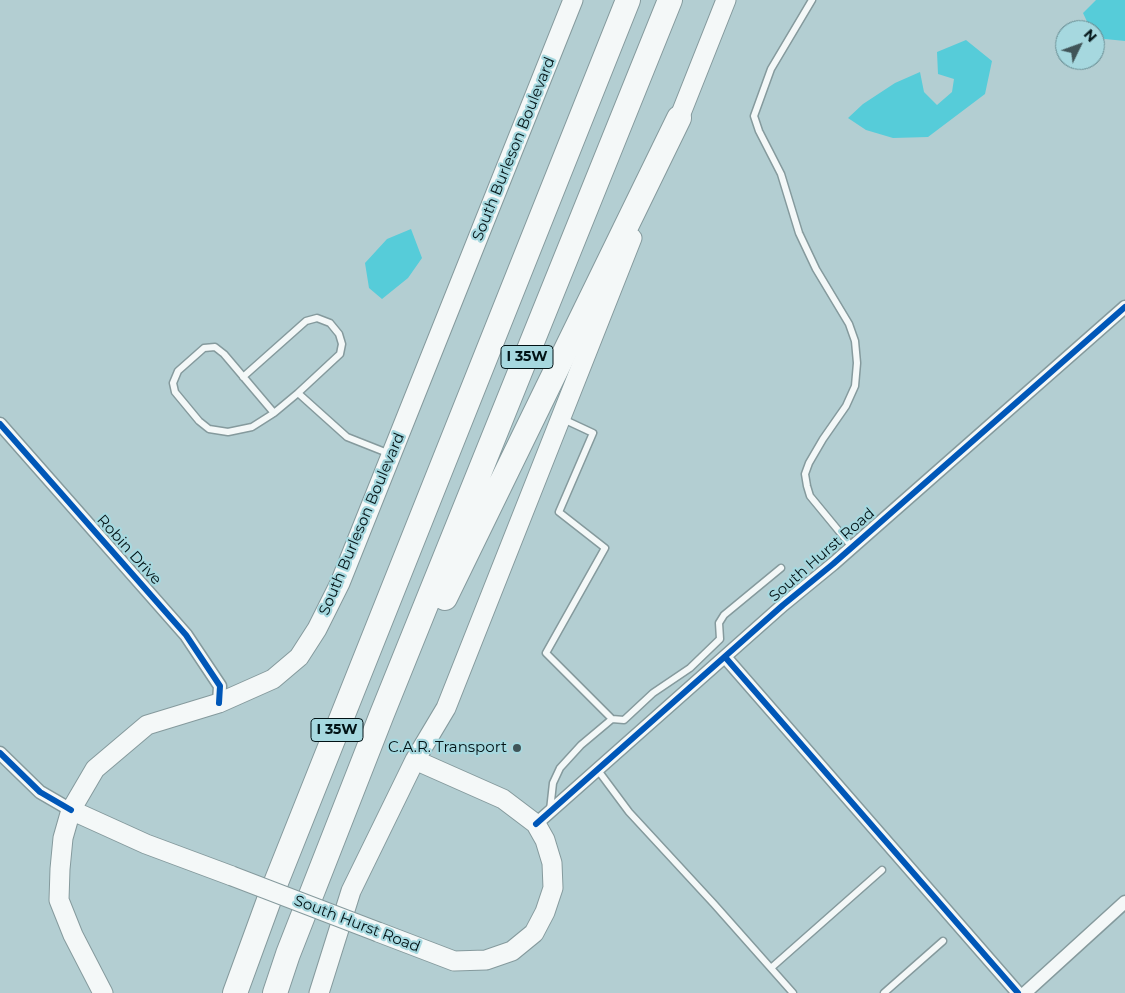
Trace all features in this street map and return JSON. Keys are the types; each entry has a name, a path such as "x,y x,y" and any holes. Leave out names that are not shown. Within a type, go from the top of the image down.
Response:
{"highway":[{"path":"578,125 582,86 613,0"},
{"name":"I 35W","path":"235,993 269,900 628,0"},
{"name":"I 35W","path":"275,993 288,954 382,714 670,0"},
{"path":"382,714 425,639 679,118"}],"main road":[{"name":"South Burleson Boulevard","path":"103,993 73,935 59,900 64,838 71,810 95,769 147,725 219,703 273,679 300,657 317,629 340,582 573,0"},
{"path":"319,993 351,891 415,760 446,708 726,0"},
{"name":"South Hurst Road","path":"71,810 146,844 454,961 486,960 512,951 534,933 545,912 554,888 552,863 545,840 543,818 415,760"}],"street":[{"name":"South Hurst Road","path":"543,818 724,657 1125,307"},
{"name":"Robin Drive","path":"0,424 186,635 220,686 219,703"},
{"path":"724,657 1018,993"},
{"path":"0,753 40,792 71,810"},
{"path":"1025,993 1125,902"}],"lane":[{"path":"810,0 771,69 754,116 759,131 781,174 799,233 816,269 850,324 855,341 857,363 855,386 846,406 823,439 805,474 806,486 810,496 852,547"},
{"path":"243,377 306,321 317,318 330,323 339,334 342,344 340,354 298,393 274,412 252,427 228,432 209,429 199,421 176,392 173,383 178,371 204,348 215,347 224,354 243,377 274,412"},
{"path":"298,393 347,437 392,454"},
{"path":"560,417 594,433 559,512 605,548 546,653 612,719 624,720 652,693 690,668 720,640 719,624 724,615 781,568"},
{"path":"543,818 553,783 560,768 581,745 612,719"},
{"path":"598,769 628,812 793,993"},
{"path":"771,968 882,870"},
{"path":"884,993 943,941"}],"water":[{"path":"1096,0 1125,0 1125,41 1105,39 1105,20 1086,20 1083,13"},
{"path":"966,40 992,61 985,94 928,137 893,138 866,130 848,118 863,104 895,83 920,72 924,92 937,105 952,92 954,79 938,74 937,52"},
{"path":"411,229 422,258 408,278 382,299 369,288 365,263 387,239"}],"cycle path":[{"path":"536,824 783,605 833,564 1125,307"},
{"path":"0,424 186,635 220,686 219,703"},
{"path":"725,657 1018,993"},
{"path":"0,753 40,792 71,810"}],"place":[{"name":"C.A.R. Transport","path":"517,748"}]}
